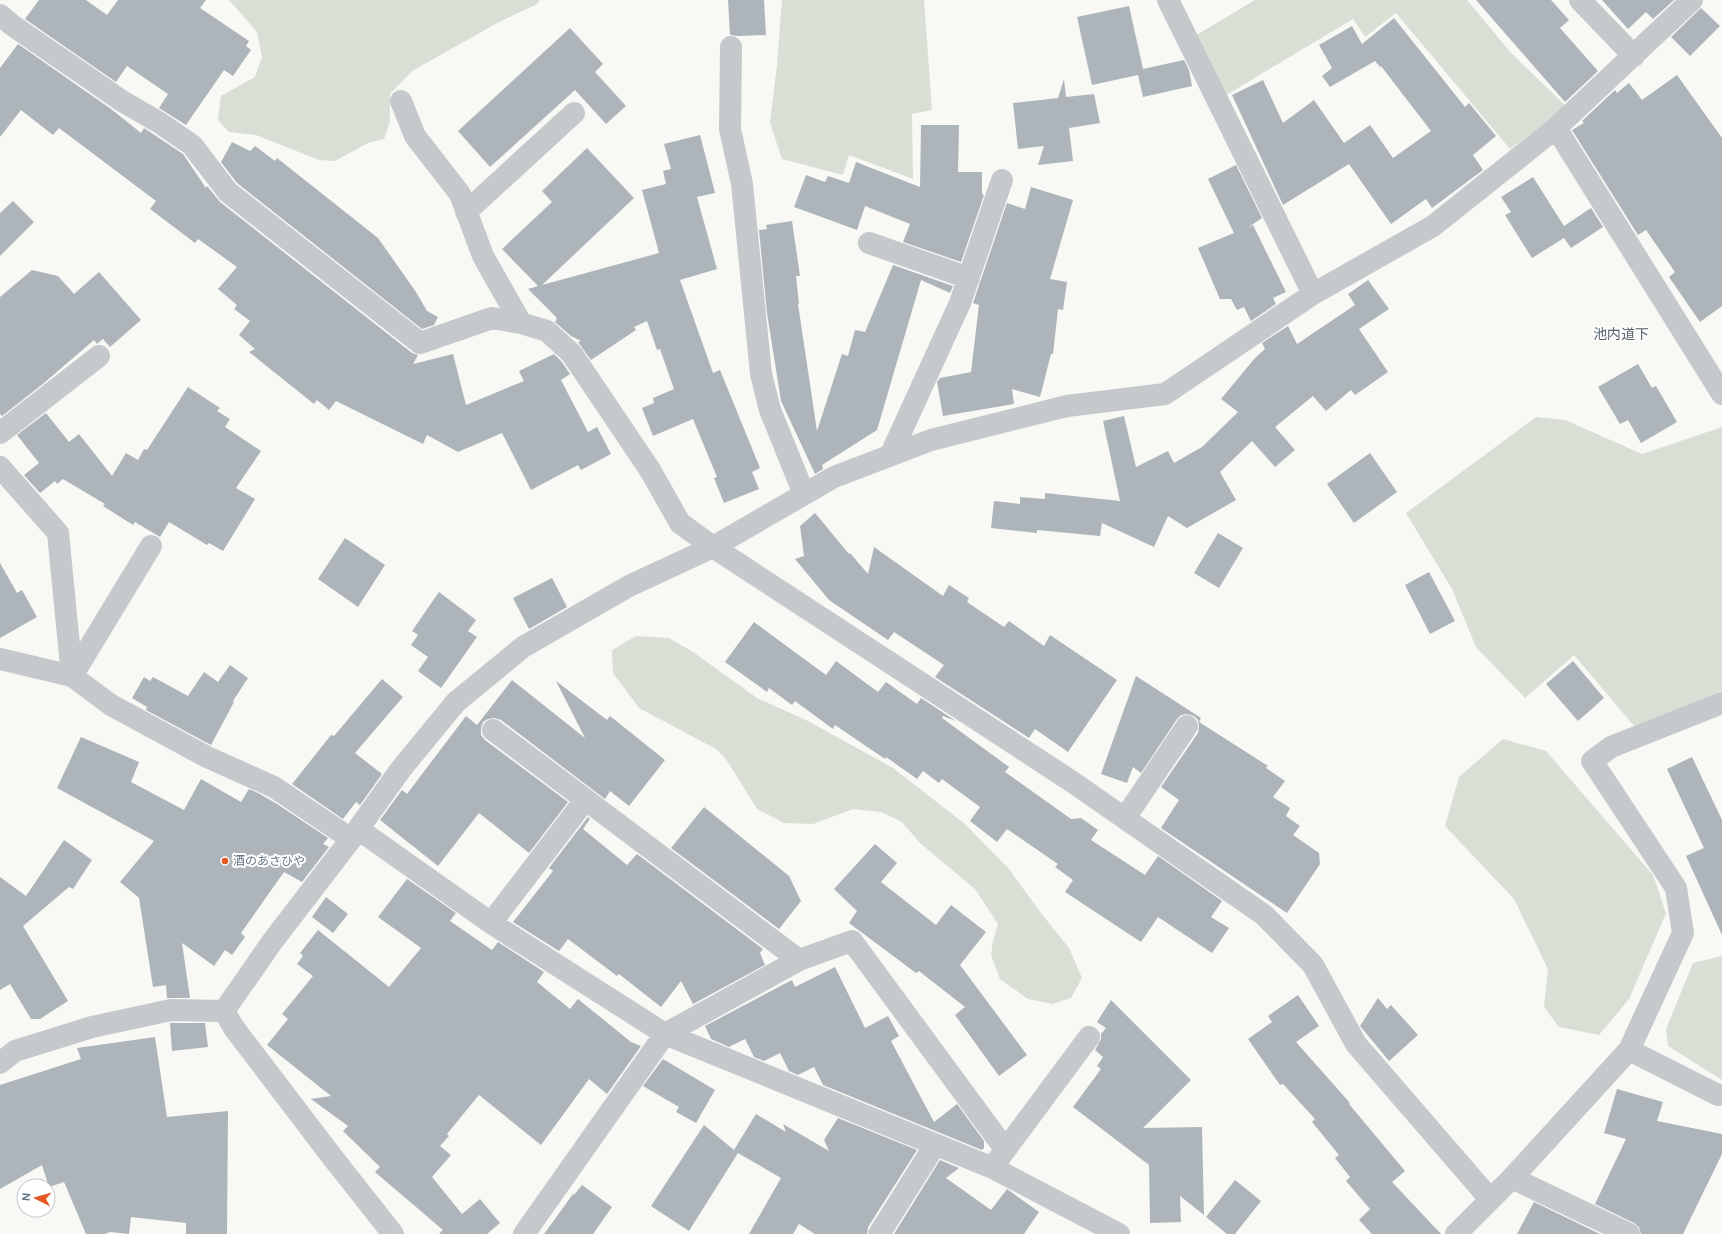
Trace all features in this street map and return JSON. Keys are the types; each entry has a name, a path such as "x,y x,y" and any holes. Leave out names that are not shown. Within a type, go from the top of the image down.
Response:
{"street":[{"path":"1168,0 1313,294"},
{"path":"1580,0 1634,56"},
{"path":"224,1011 272,942 402,770 456,702 523,647 629,586 713,547 834,477 931,440 1067,406 1165,394 1313,294 1433,226 1556,128 1692,0"},
{"path":"0,15 12,25 122,101 160,123 192,145 228,192 420,343 492,318 521,323 547,331 572,354 650,470 680,523 713,547 1071,781 1264,914 1313,965 1356,1044 1490,1199"},
{"path":"731,47 730,129 742,184 761,374 770,410 804,494"},
{"path":"401,101 415,136 460,194 483,256 521,323"},
{"path":"466,212 574,113"},
{"path":"1556,128 1722,394"},
{"path":"890,456 960,303 1002,180"},
{"path":"869,243 969,278"},
{"path":"0,433 99,356"},
{"path":"0,466 58,533 72,676"},
{"path":"72,676 151,546"},
{"path":"0,659 72,676 118,709 207,757 274,787 355,834 665,1034 993,1168 1119,1234"},
{"path":"1456,1234 1512,1178 1629,1050 1683,933 1676,888 1592,761 1611,747 1722,703"},
{"path":"1125,818 1187,726"},
{"path":"493,730 799,960"},
{"path":"491,923 585,800"},
{"path":"524,1234 665,1034 799,960 852,941 1006,1149"},
{"path":"0,1063 16,1051 92,1027 171,1010 224,1011"},
{"path":"224,1011 234,1028 323,1146 393,1234"},
{"path":"993,1168 1089,1037"},
{"path":"1629,1050 1718,1095"},
{"path":"879,1234 935,1145"},
{"path":"1512,1178 1629,1234"}],"shaded area":[{"path":"229,0 540,0 537,4 499,22 412,71 390,94 390,121 384,139 368,143 335,161 319,160 256,135 229,132 218,120 221,96 255,77 262,57 257,32"},
{"path":"782,0 924,0 932,110 912,114 913,179 849,155 843,175 782,159 770,123 777,64"},
{"path":"1255,0 1467,0 1511,53 1567,107 1510,149 1396,13 1365,37 1353,19 1223,97 1193,37"},
{"path":"1536,417 1565,420 1642,454 1722,427 1722,691 1635,727 1574,655 1525,698 1476,647 1452,589 1406,513"},
{"path":"636,636 669,638 693,652 757,698 808,721 893,768 965,824 1009,869 1069,948 1082,978 1071,998 1052,1004 1028,999 1000,979 991,955 998,924 975,889 920,843 902,822 881,812 853,809 813,824 784,823 757,809 726,759 716,749 639,708 613,673 612,650"},
{"path":"1503,739 1546,751 1653,875 1666,913 1629,999 1599,1035 1559,1027 1544,1007 1548,969 1514,899 1445,826 1459,777"},
{"path":"1722,956 1722,1080 1668,1046 1666,1029 1693,963"}],"building":[{"path":"39,0 86,0 107,15 118,0 206,0 200,8 249,41 246,46 251,50 233,76 224,70 186,125 159,108 168,94 127,66 116,82 25,19"},
{"path":"728,0 764,0 766,35 730,35"},
{"path":"1476,0 1551,0 1569,20 1560,28 1598,71 1565,102"},
{"path":"1602,0 1674,0 1653,19 1646,12 1628,29"},
{"path":"1129,6 1143,69 1184,60 1189,70 1192,86 1143,97 1138,75 1092,85 1077,17"},
{"path":"1701,8 1720,26 1690,56 1671,37"},
{"path":"1394,18 1465,107 1469,103 1496,136 1473,155 1483,170 1432,208 1426,199 1391,224 1349,164 1283,205 1232,95 1263,80 1283,123 1314,100 1344,143 1370,125 1393,158 1431,131 1381,66 1380,67 1375,61 1330,87 1322,76 1332,68 1319,45 1352,26 1362,44"},
{"path":"570,28 603,64 595,72 626,106 606,124 575,90 490,167 458,131"},
{"path":"18,44 111,109 141,133 144,128 183,154 206,188 207,186 220,202 412,353 418,355 413,364 453,354 466,405 524,381 519,371 554,354 562,362 570,374 561,380 588,432 597,427 611,454 581,470 578,465 531,490 502,433 458,452 427,435 423,444 336,401 329,410 317,400 314,404 249,352 255,349 239,335 250,321 234,309 237,305 218,289 237,267 198,239 195,243 150,209 156,201 59,128 53,135 21,110 0,137 0,68"},
{"path":"1677,75 1722,138 1722,306 1700,322 1669,277 1675,272 1646,230 1638,235 1572,130 1584,123 1582,121 1615,90 1617,93 1629,83 1642,100"},
{"path":"1064,79 1066,97 1094,94 1100,123 1069,128 1073,161 1038,165 1044,146 1018,149 1013,103 1058,98"},
{"path":"921,125 959,125 958,172 982,172 982,194 984,195 961,262 903,242 910,224 865,206 857,230 794,207 806,175 825,182 828,176 849,183 856,162 920,187"},
{"path":"700,135 715,193 697,197 717,269 680,280 713,373 720,370 760,468 752,472 759,489 724,503 714,478 717,477 693,419 653,436 642,408 654,403 653,398 674,389 660,349 657,350 647,321 634,327 636,330 591,360 578,342 581,341 571,336 555,322 557,318 528,289 538,286 502,249 552,202 542,191 587,148 634,198 542,285 659,253 642,190 666,184 663,171 671,169 664,144"},
{"path":"232,142 250,151 255,146 275,161 277,158 378,238 416,292 427,311 438,317 434,325 422,329 237,183 221,162"},
{"path":"1236,165 1262,218 1247,228 1253,225 1286,292 1273,298 1276,304 1251,321 1244,307 1237,310 1231,299 1220,299 1198,248 1234,233 1208,179"},
{"path":"1533,177 1564,226 1591,208 1603,227 1571,248 1564,238 1532,258 1505,215 1511,212 1501,197"},
{"path":"1031,187 1073,200 1050,279 1067,282 1063,310 1058,309 1053,354 1051,354 1040,397 1012,389 1014,404 943,416 937,382 940,378 971,372 979,305 973,303 1007,203 1025,209"},
{"path":"13,201 34,222 0,256 0,213"},
{"path":"792,221 800,276 796,276 798,304 817,431 842,354 848,356 855,330 865,332 893,265 953,286 950,293 921,280 877,430 822,465 823,469 815,474 781,401 767,313 759,230 767,229 766,225"},
{"path":"32,270 58,276 74,294 99,272 141,320 110,347 103,339 97,344 94,340 44,383 2,416 0,414 0,297"},
{"path":"1368,280 1389,309 1359,329 1388,372 1355,395 1351,390 1326,411 1313,396 1275,427 1295,450 1275,467 1252,441 1220,472 1236,500 1187,528 1168,516 1154,547 1102,523 1100,536 1037,530 1037,533 991,528 994,501 1020,504 1020,497 1045,499 1045,493 1120,501 1103,421 1124,416 1136,467 1168,451 1174,463 1202,447 1238,412 1221,399 1255,358 1265,349 1262,343 1288,326 1297,344 1355,305 1348,294"},
{"path":"1638,364 1652,388 1656,386 1677,422 1641,443 1628,420 1620,424 1598,387"},
{"path":"188,387 220,408 217,411 230,419 225,427 261,451 236,488 255,499 223,551 209,543 207,545 169,522 160,537 135,522 133,525 103,506 105,504 63,479 57,484 55,481 40,493 24,475 39,463 17,435 46,413 69,442 79,434 112,476 126,453 138,460 144,449 147,450"},
{"path":"1370,453 1397,492 1354,523 1327,484"},
{"path":"815,513 849,554 850,553 868,574 874,547 943,596 949,585 969,598 967,602 1004,627 1009,621 1044,646 1050,635 1117,680 1068,752 1035,729 1029,738 935,677 944,665 894,632 888,640 829,600 795,559 804,556 800,526"},
{"path":"1218,533 1243,548 1219,588 1194,573"},
{"path":"345,538 385,565 358,607 318,579"},
{"path":"0,563 17,593 22,590 37,617 0,638"},
{"path":"1429,572 1455,621 1430,634 1405,585"},
{"path":"552,578 567,607 529,629 513,598"},
{"path":"439,592 476,620 468,631 477,637 441,688 418,671 428,657 411,645 418,635 412,631"},
{"path":"754,622 826,675 836,661 878,692 886,682 917,704 921,698 956,721 943,716 942,718 1009,767 1005,772 1071,819 1081,818 1098,830 1091,840 1145,875 1158,856 1222,901 1211,917 1229,928 1212,953 1158,917 1141,942 1065,892 1073,880 1055,867 1058,864 1007,829 997,842 970,821 980,807 942,779 939,783 923,771 917,779 886,757 885,759 835,725 833,729 795,701 792,705 769,688 767,692 725,662"},
{"path":"1573,661 1604,698 1578,721 1546,684"},
{"path":"230,665 248,678 233,701 234,702 211,745 146,710 147,707 132,698 144,677 150,681 153,677 188,696 204,672 218,682"},
{"path":"1136,676 1201,718 1199,722 1268,766 1266,768 1285,781 1273,797 1290,808 1286,816 1300,826 1293,835 1319,853 1320,864 1287,913 1161,828 1179,800 1161,787 1198,733 1198,720 1194,716 1187,714 1181,715 1177,719 1141,773 1133,767 1127,783 1101,774"},
{"path":"382,679 403,697 355,753 382,774 360,805 356,802 343,819 292,784 331,735 334,736"},
{"path":"512,680 585,738 556,681 607,720 610,716 665,760 629,806 610,791 605,799 501,720 494,718 488,719 483,722 481,728 481,735 485,740 568,802 529,853 479,813 438,866 380,820 402,790 407,794 466,716 477,725"},
{"path":"81,737 139,762 131,782 184,810 201,779 241,802 249,789 258,793 328,838 323,844 329,847 302,882 284,872 241,933 245,937 232,955 225,950 214,966 182,943 190,998 167,998 166,985 153,987 139,898 120,882 154,841 57,788"},
{"path":"1692,757 1722,820 1722,935 1686,856 1704,848 1667,769"},
{"path":"704,807 789,876 801,901 779,929 671,848"},
{"path":"588,817 590,819 583,829 627,865 637,854 763,949 760,953 765,965 693,1004 681,981 661,1007 619,974 617,976 568,939 559,951 513,922 553,871 549,868"},
{"path":"64,840 92,860 73,889 69,887 23,926 68,1001 40,1019 31,1019 10,984 0,990 0,877 26,896"},
{"path":"875,844 897,863 881,882 936,925 951,905 986,932 960,965 1027,1055 999,1076 955,1015 965,1007 919,971 916,973 849,923 857,911 834,889"},
{"path":"407,879 456,913 450,921 492,950 498,942 544,972 537,982 570,1009 578,999 631,1042 641,1046 607,1094 589,1079 541,1145 479,1095 465,1112 447,1134 449,1136 440,1146 451,1155 432,1177 462,1214 480,1199 500,1223 487,1234 439,1234 443,1230 375,1172 380,1167 343,1131 348,1126 311,1099 331,1096 267,1045 288,1019 282,1014 313,976 297,964 303,956 300,953 318,930 389,987 421,948 378,917"},
{"path":"326,897 348,914 333,933 312,917"},
{"path":"835,967 865,1028 888,1016 899,1036 891,1041 934,1122 957,1104 984,1141 984,1148 982,1150 823,1085 814,1067 798,1075 789,1071 780,1053 764,1061 754,1057 745,1039 729,1047 711,1039 705,1026 792,980 795,987"},
{"path":"1298,995 1319,1026 1296,1042 1350,1103 1349,1104 1405,1171 1392,1182 1441,1234 1372,1234 1359,1220 1370,1209 1346,1181 1350,1177 1335,1158 1339,1155 1312,1122 1315,1119 1283,1084 1280,1085 1248,1039 1272,1022 1268,1016"},
{"path":"1378,998 1387,1009 1391,1005 1418,1035 1389,1061 1360,1026"},
{"path":"1111,1000 1191,1080 1143,1128 1202,1127 1204,1215 1180,1196 1181,1222 1150,1223 1149,1165 1073,1107 1101,1069 1097,1066 1103,1057 1095,1050 1101,1039 1101,1034 1106,1028 1097,1022"},
{"path":"170,1023 205,1023 208,1047 172,1051"},
{"path":"155,1037 167,1117 228,1111 227,1234 186,1234 186,1223 131,1217 129,1234 110,1232 105,1234 86,1234 64,1182 56,1185 56,1178 46,1178 42,1165 19,1178 16,1178 16,1180 0,1189 0,1085 81,1059 77,1048"},
{"path":"663,1059 715,1090 696,1123 676,1112 679,1107 643,1086"},
{"path":"1617,1089 1663,1102 1657,1121 1722,1134 1722,1154 1683,1234 1641,1234 1639,1227 1634,1223 1595,1204 1626,1139 1604,1133"},
{"path":"756,1114 786,1132 783,1124 829,1151 824,1140 838,1118 917,1150 868,1227 867,1234 815,1234 799,1224 793,1234 749,1234 781,1178 738,1153 689,1231 651,1206 704,1125 734,1150"},
{"path":"940,1160 959,1168 946,1178 991,1210 1007,1189 1039,1212 1024,1234 894,1234"},
{"path":"1235,1180 1261,1201 1235,1234 1227,1234 1206,1217"},
{"path":"582,1185 612,1207 593,1234 544,1234 573,1194 574,1195"},
{"path":"1534,1202 1600,1234 1517,1234"}],"place":[{"name":"酒のあさひや","path":"225,861"}],"district":[{"name":"池内道下","path":"1621,334"}]}
